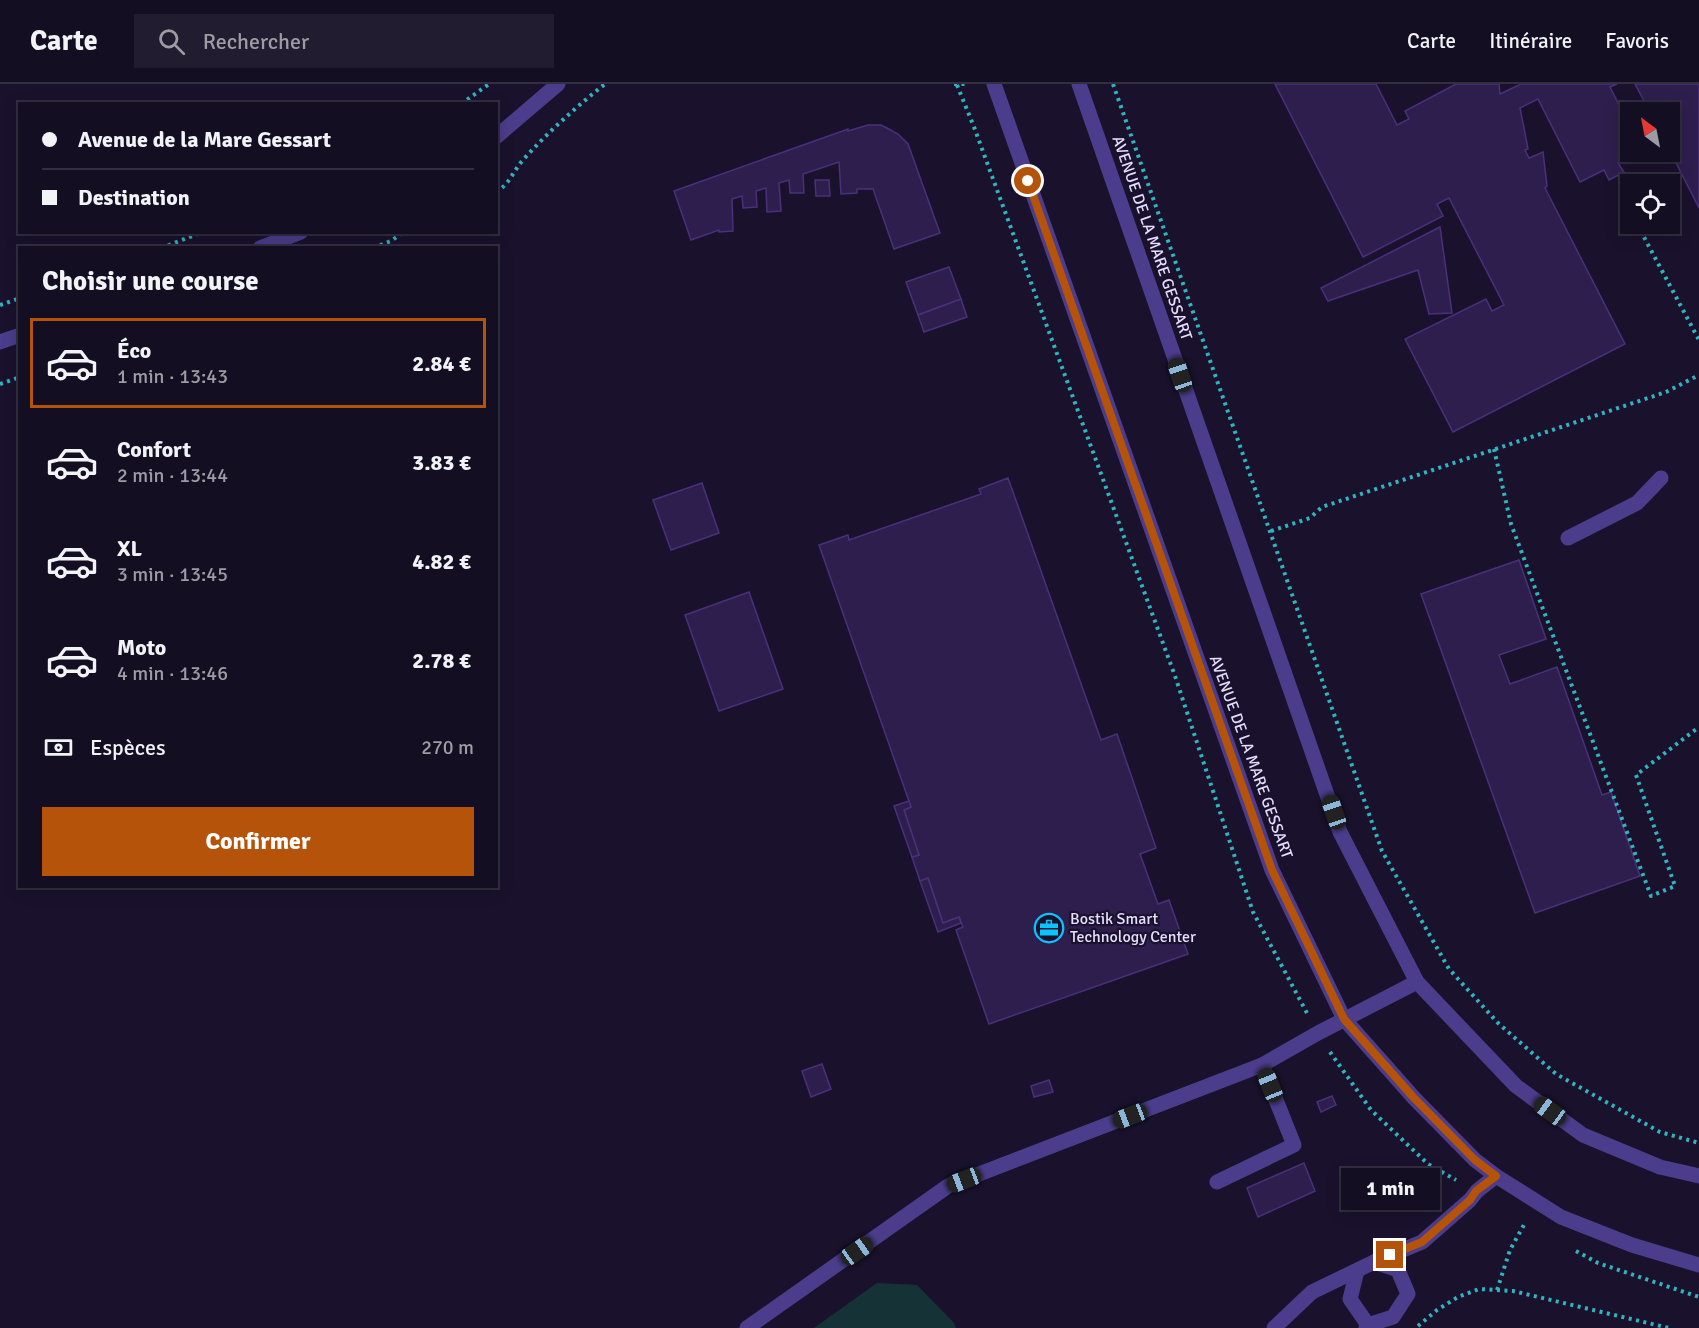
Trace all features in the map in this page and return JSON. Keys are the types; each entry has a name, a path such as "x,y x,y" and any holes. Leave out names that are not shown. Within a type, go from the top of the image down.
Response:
{"street":[{"path":"498,135 558,84"},
{"name":"AVENUE DE LA MARE GESSART","path":"994,84 1272,870 1344,1019 1414,1098 1475,1160 1496,1176 1561,1218 1632,1245 1699,1265"},
{"name":"AVENUE DE LA MARE GESSART","path":"1078,84 1340,832 1417,982 1516,1086 1583,1135 1660,1167 1699,1176"},
{"path":"265,246 296,234"},
{"path":"0,342 18,336"},
{"path":"1568,538 1637,503 1661,478"},
{"path":"747,1328 948,1186 1262,1065 1344,1019 1417,982"},
{"path":"1218,1182 1294,1145 1262,1065"},
{"path":"1274,1328 1312,1292 1422,1242 1470,1200 1476,1191 1496,1176"},
{"path":"1357,1271 1350,1299 1367,1327 1393,1317 1408,1294 1398,1270 1374,1262"}],"path":[{"path":"463,102 489,84"},
{"path":"498,190 508,183 521,162 571,111 605,84"},
{"path":"954,84 968,84"},
{"path":"1113,84 1382,851 1449,969 1498,1023 1556,1074 1660,1132 1699,1143"},
{"path":"166,246 198,234"},
{"path":"378,246 392,241 401,234"},
{"path":"1642,234 1699,340"},
{"path":"0,305 18,299"},
{"path":"1271,531 1310,518 1322,507 1666,392 1699,375"},
{"path":"0,384 18,378"},
{"path":"1494,449 1511,524 1651,896 1676,886 1636,775 1699,727"},
{"path":"1497,1290 1510,1250 1525,1223"},
{"path":"1415,1328 1458,1297 1479,1289 1513,1291 1669,1328"}],"green space":[{"path":"877,1283 917,1285 954,1323 956,1328 814,1328"}],"building":[{"path":"1275,84 1376,84 1397,125 1409,119 1405,111 1456,84 1499,84 1500,94 1521,84 1617,84 1610,87 1620,107 1620,162 1618,163 1624,172 1609,180 1604,170 1580,182 1538,99 1520,108 1528,149 1525,150 1529,158 1543,152 1547,186 1545,188 1625,344 1453,432 1405,339 1486,299 1492,311 1504,305 1449,198 1437,204 1443,216 1363,257"},
{"path":"1635,84 1699,84 1699,208 1676,162 1680,162 1680,102 1645,102"},
{"path":"868,125 881,125 898,134 908,144 940,233 894,249 873,189 857,189 857,193 841,194 839,162 803,174 804,193 790,193 789,180 779,183 781,211 767,212 766,188 756,191 757,207 743,208 742,196 732,199 733,231 719,232 719,230 691,240 674,191 848,129 848,131"},
{"path":"815,180 829,180 830,196 816,196"},
{"path":"1440,227 1452,313 1429,314 1418,270 1328,301 1321,288"},
{"path":"949,267 961,299 918,315 906,282"},
{"path":"961,299 967,317 924,332 918,315"},
{"path":"1008,478 1101,740 1117,734 1156,848 1140,854 1158,904 1169,900 1188,954 989,1024 956,930 963,927 959,917 943,923 928,878 920,881 912,857 919,855 904,810 911,807 819,545 848,535 849,540 981,494 979,489"},
{"path":"702,483 719,533 671,550 653,500"},
{"path":"1519,560 1546,639 1499,655 1510,684 1557,667 1602,795 1611,792 1640,876 1535,913 1421,594"},
{"path":"749,592 783,689 719,711 685,615"},
{"path":"909,801 911,807 904,810 919,855 912,857 894,806"},
{"path":"928,878 943,923 959,917 961,923 938,932 920,881"},
{"path":"822,1064 831,1089 811,1097 802,1071"},
{"path":"1049,1080 1053,1092 1034,1097 1031,1086"},
{"path":"1332,1096 1336,1105 1321,1112 1317,1102"},
{"path":"1304,1163 1315,1191 1258,1217 1247,1188"}],"place":[{"name":"Bostik Smart Technology Center","path":"1049,928"}],"route":[{"path":"1028,181 1272,870 1344,1019 1414,1098 1475,1160 1496,1176 1476,1191 1470,1200 1422,1242 1390,1255"}]}
